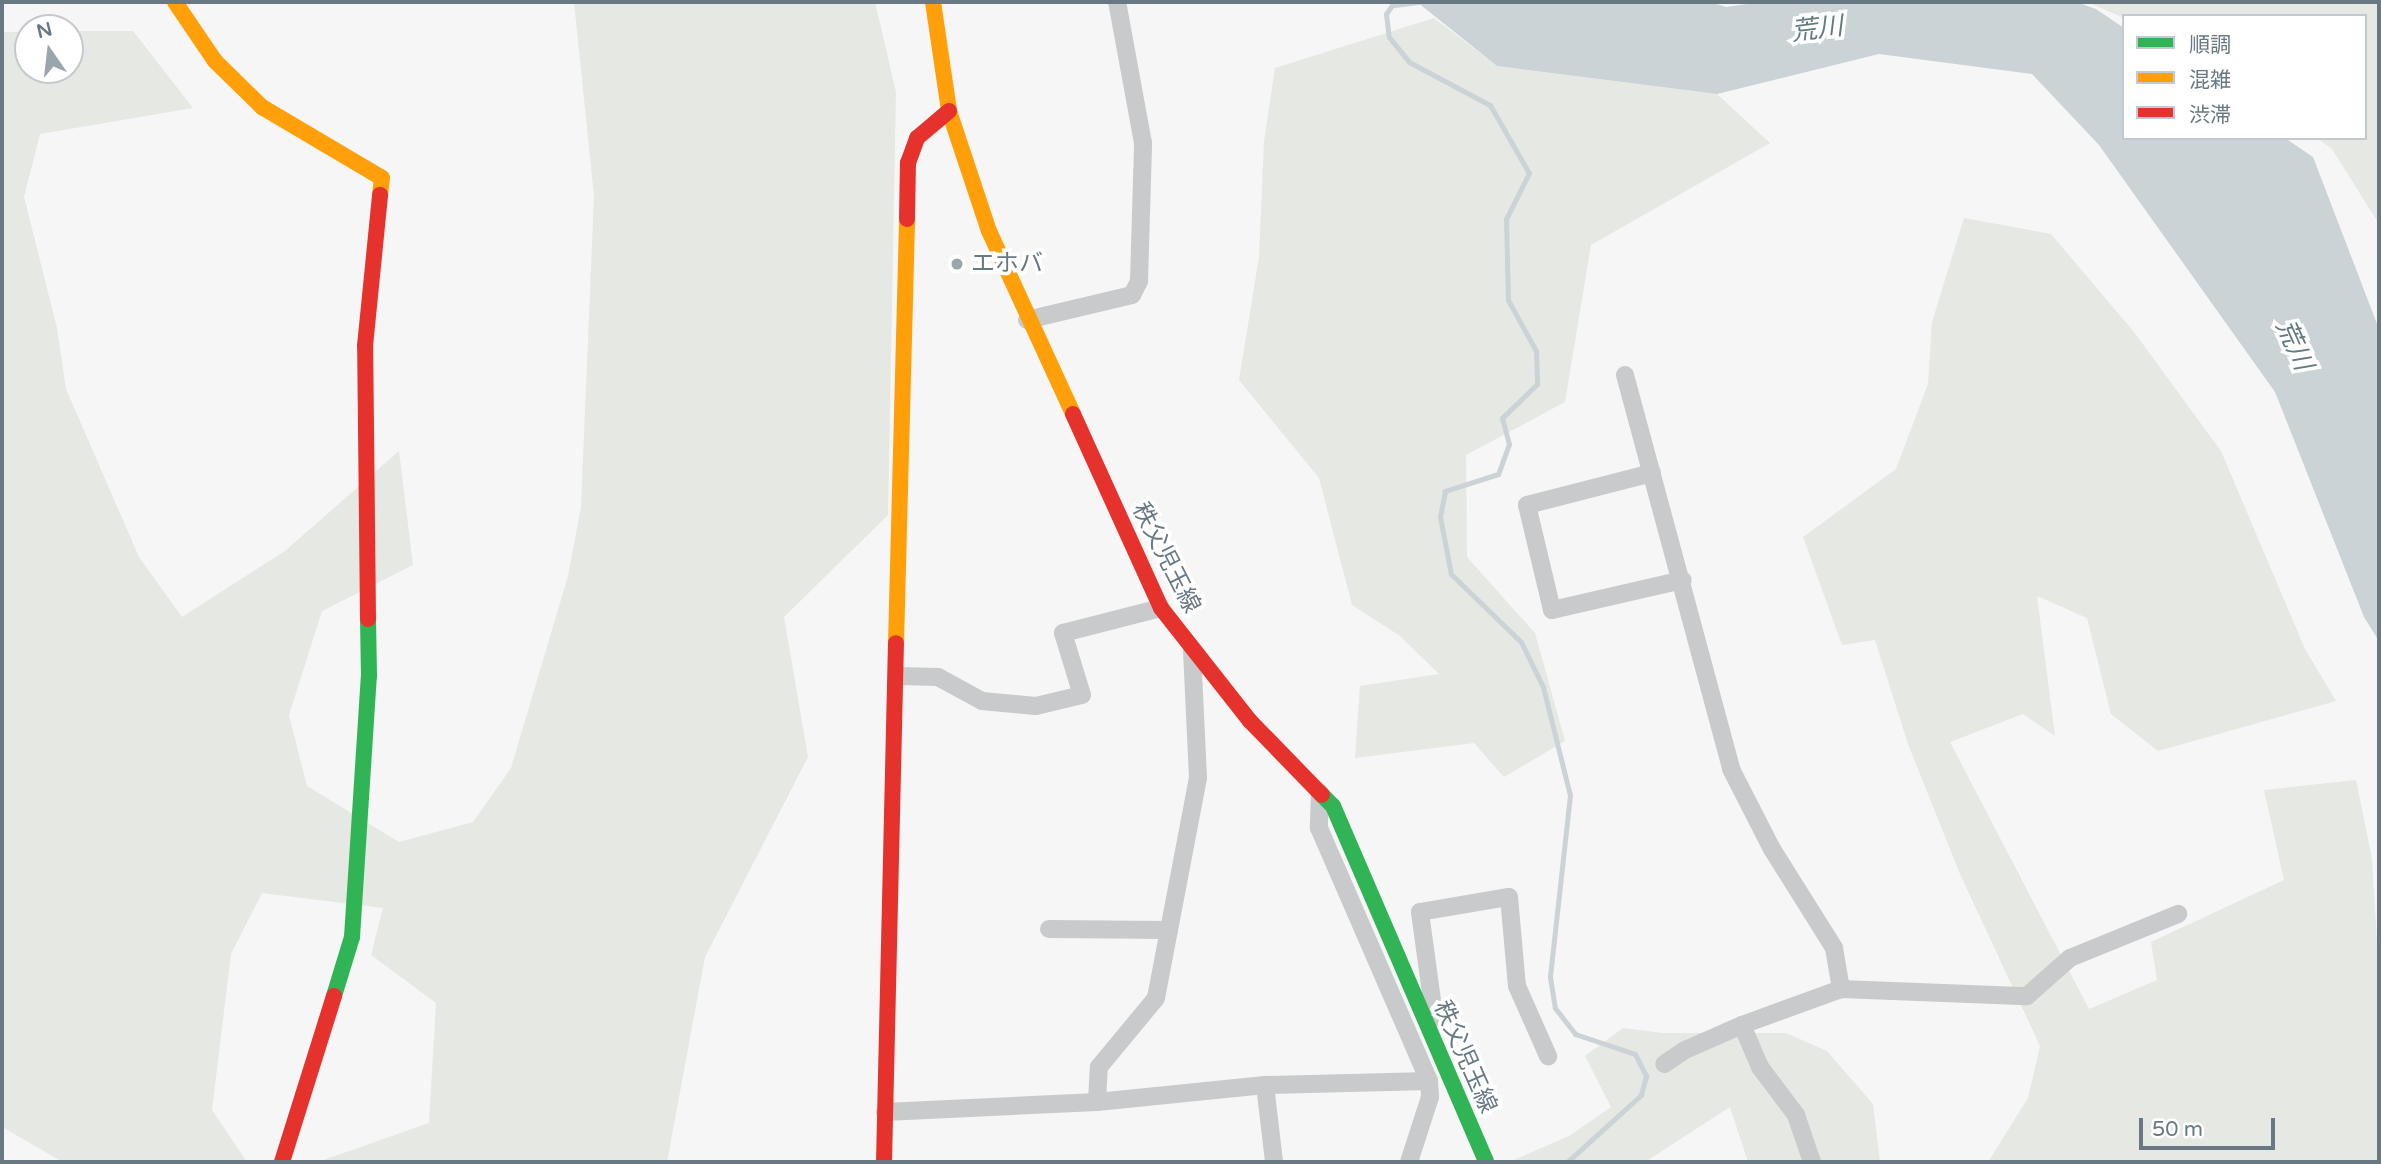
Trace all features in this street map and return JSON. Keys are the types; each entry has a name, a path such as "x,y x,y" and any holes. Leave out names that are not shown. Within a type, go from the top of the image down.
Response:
{"street":[{"path":"175,2 215,61 262,107 382,178 365,346 369,676 352,937 282,1162"},
{"name":"秩父児玉線","path":"933,2 949,111 989,230 1027,320 1161,608 1250,721 1333,806 1486,1162"},
{"path":"1027,320 1132,295 1139,281 1143,143 1117,2"},
{"path":"884,1162 898,676 908,163 917,138 949,111"},
{"path":"1625,375 1683,580 1731,769 1772,849 1834,948 1841,989"},
{"path":"1652,474 1527,505 1552,610 1683,580"},
{"path":"898,676 938,677 982,701 1036,706 1083,695 1063,633 1161,608"},
{"path":"1097,1102 1099,1067 1156,998 1198,778 1192,650"},
{"path":"1320,793 1319,828 1429,1081 1430,1097 1409,1162"},
{"path":"1438,1050 1420,912 1509,897 1517,986 1548,1056"},
{"path":"1664,1065 1685,1050 1742,1025 1841,989 2027,996 2070,958 2178,914"},
{"path":"1049,929 1169,930"},
{"path":"1742,1025 1759,1067 1796,1115 1812,1162"},
{"path":"885,1112 1097,1102 1265,1085 1429,1081"},
{"path":"1265,1085 1274,1162"}],"shaded area":[{"path":"574,2 875,2 896,92 888,515 784,617 808,757 705,957 667,1162 318,1162 429,1123 436,1003 371,955 383,908 262,893 231,954 212,1110 247,1162 63,1162 2,1127 2,32 14,32 14,84 84,84 84,31 133,31 193,108 40,134 24,197 57,328 66,389 139,557 182,617 285,551 399,451 413,565 322,611 289,715 307,786 399,842 473,822 511,768 568,576 581,507 594,196"},
{"path":"2087,2 2379,2 2379,224 2332,149 2320,140 2367,140 2367,14 2122,14 2122,17"},
{"path":"1434,18 1497,66 1717,94 1770,143 1591,245 1565,402 1466,455 1467,557 1535,633 1565,741 1504,777 1474,743 1355,758 1360,686 1439,674 1400,636 1352,605 1319,478 1239,380 1259,257 1264,141 1275,68"},
{"path":"1964,218 2051,234 2134,332 2221,451 2305,649 2336,701 2158,751 2111,714 2087,618 2037,596 2055,736 2023,714 1950,742 2089,1009 2157,980 2151,942 2284,880 2264,790 2356,780 2372,859 2379,975 2379,1162 1988,1162 2028,1098 2040,1046 1960,874 1908,744 1875,640 1842,645 1803,537 1896,469 1928,384 1932,322"},
{"path":"1623,1028 1663,1033 1786,1033 1827,1051 1873,1104 1880,1162 1748,1162 1730,1107 1645,1162 1509,1162 1569,1136 1611,1107 1585,1056"}],"water":[{"name":"荒川","path":"1417,2 1710,2 1726,7 1761,2 2076,2 2096,9 2122,27 2122,140 2288,140 2313,157 2379,329 2379,641 2364,617 2275,392 2099,145 2032,74 1879,54 1717,94 1497,66"}],"waterway":[{"path":"1418,2 1392,5 1386,14 1389,37 1409,62 1490,105 1529,173 1506,219 1508,300 1536,351 1537,384 1502,418 1509,444 1498,474 1445,491 1440,517 1451,574 1521,642 1543,687 1570,795 1550,977 1555,1008 1575,1034 1635,1054 1646,1076 1641,1095 1567,1162"}],"traffic: fast":[{"path":"334,996 352,937 369,676 368,619"},
{"path":"1322,795 1333,806 1486,1162"}],"traffic: slow":[{"path":"175,2 215,61 262,107 382,178 380,195"},
{"path":"933,2 949,111 989,231 1073,414"},
{"path":"896,643 907,219"}],"traffic: jam":[{"path":"907,219 908,163 917,138 949,111"},
{"path":"368,619 365,346 380,195"},
{"path":"1073,414 1161,608 1250,721 1322,795"},
{"path":"884,1162 896,643"},
{"path":"282,1162 334,996"}],"place":[{"name":"エホバ","path":"957,264"}]}
